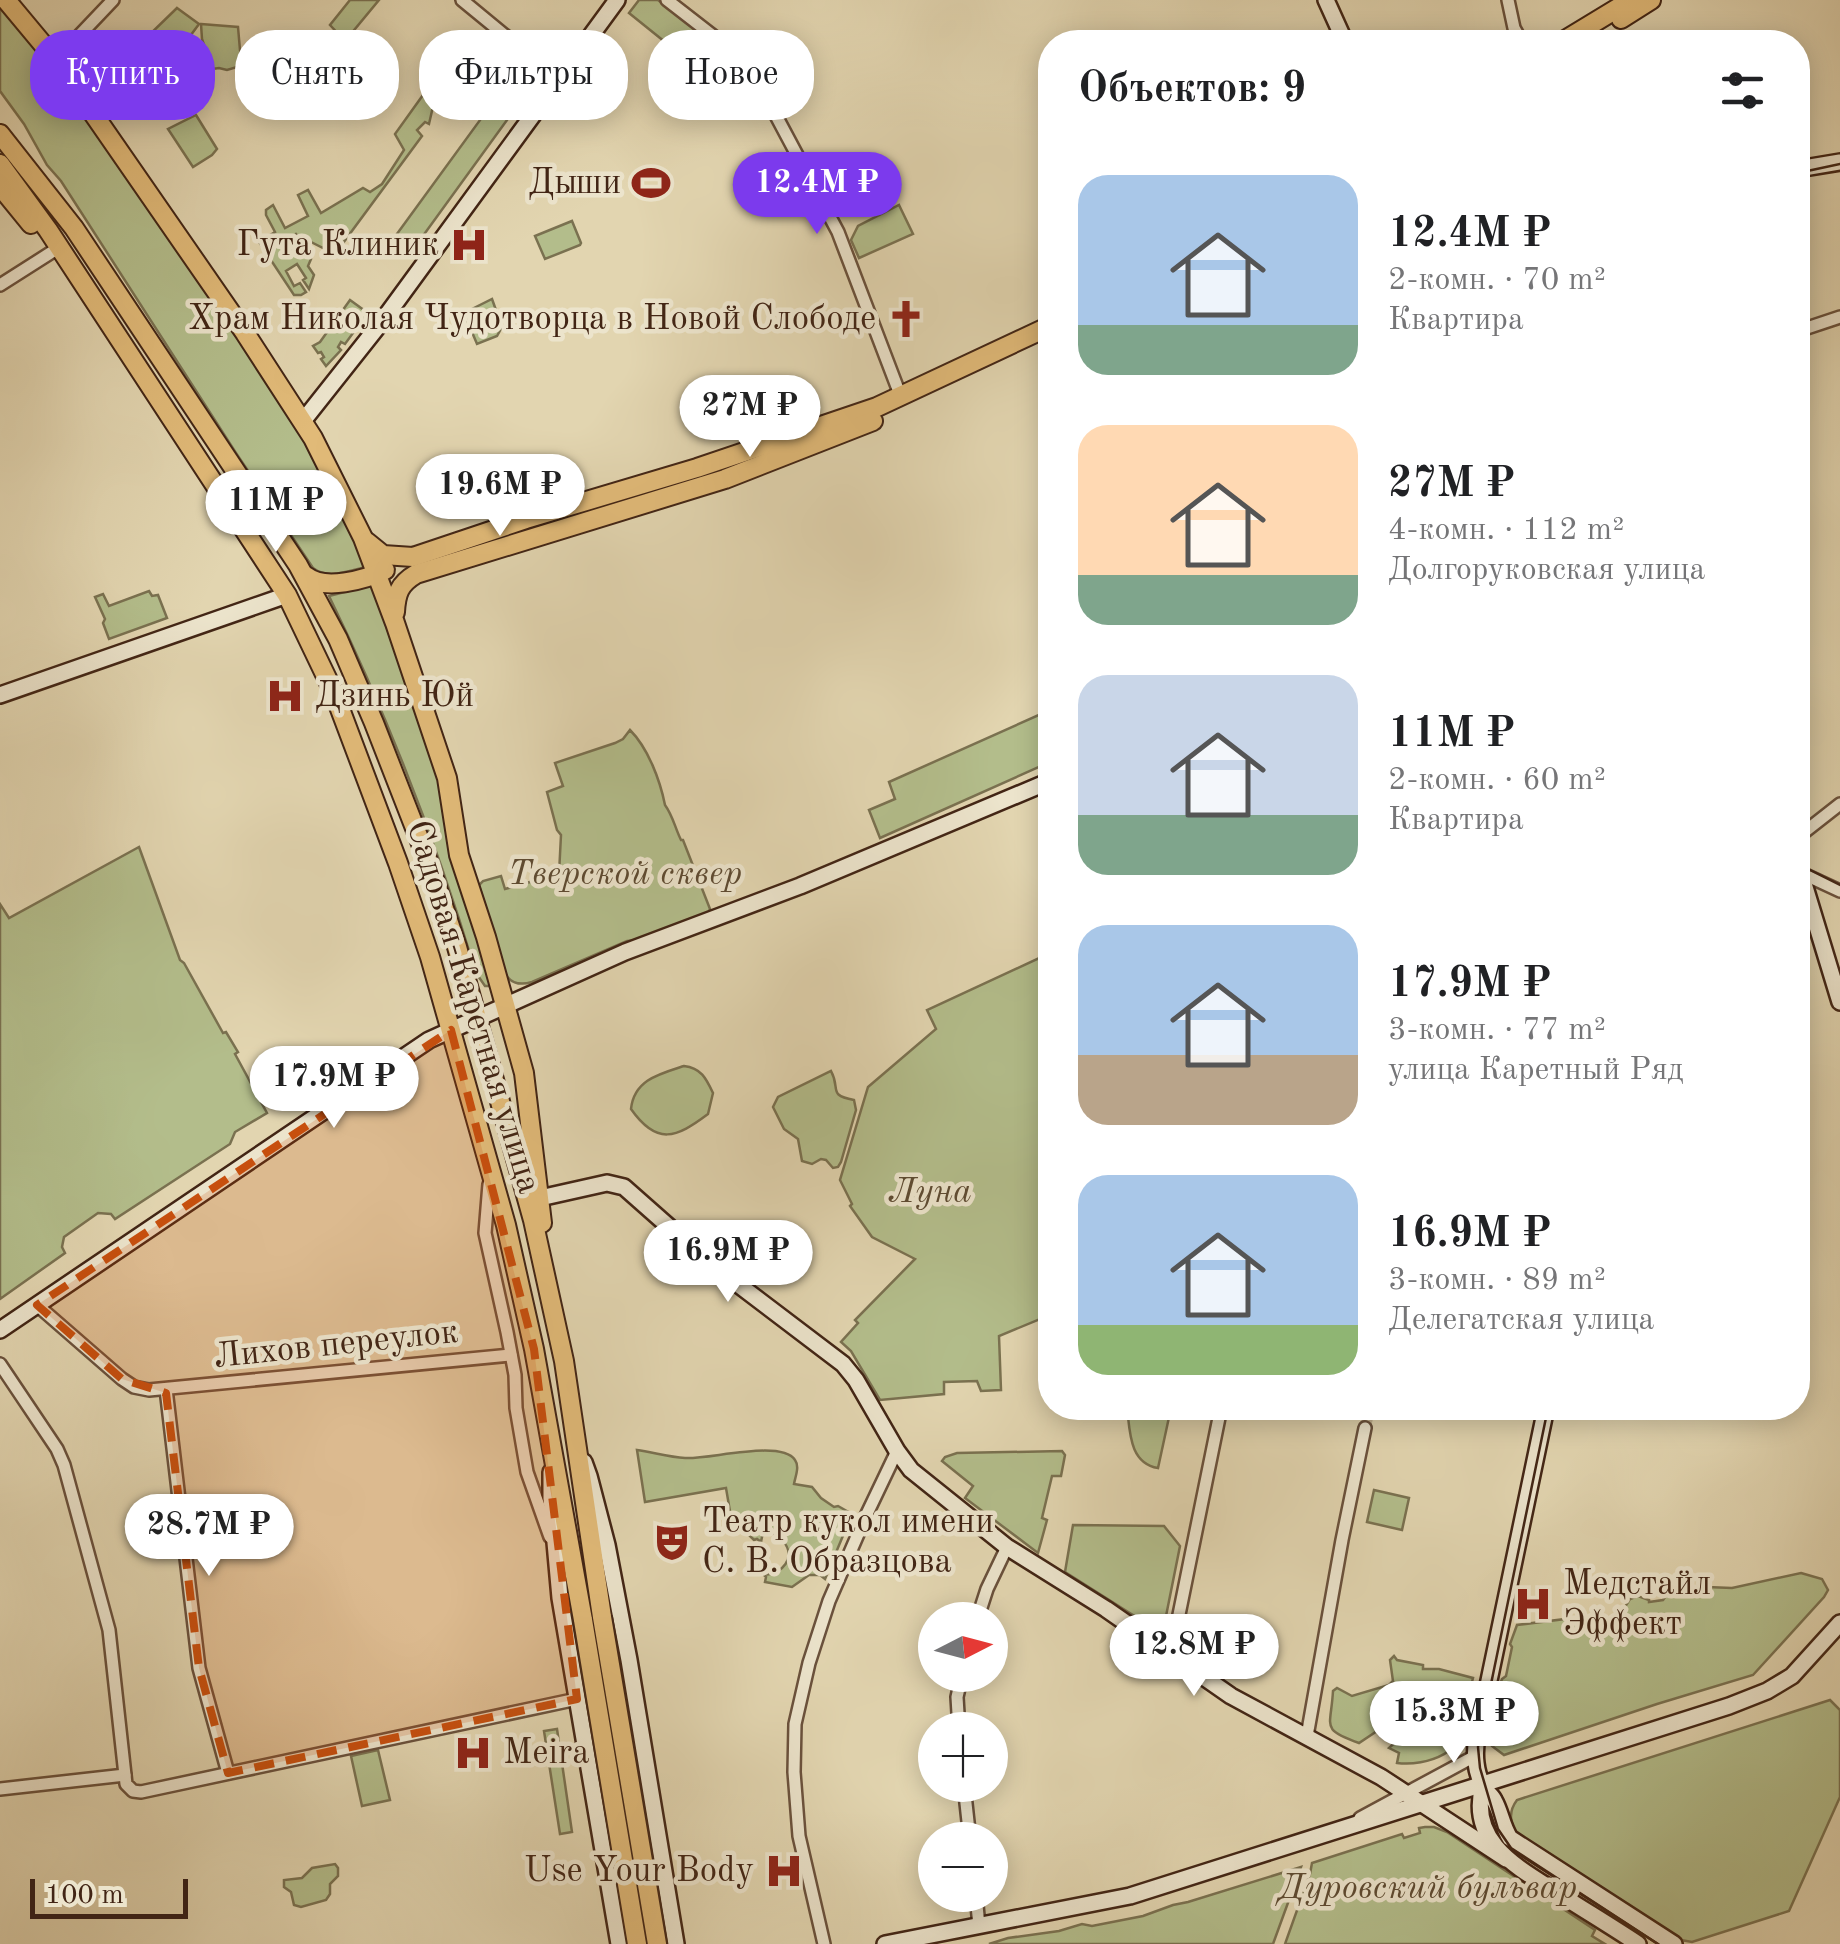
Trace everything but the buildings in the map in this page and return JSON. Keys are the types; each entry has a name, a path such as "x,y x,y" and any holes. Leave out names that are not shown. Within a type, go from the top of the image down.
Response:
{"main road":[{"path":"6,0 31,30"},
{"path":"595,30 617,0"},
{"path":"1326,0 1340,30"},
{"path":"1582,30 1631,0"},
{"path":"1602,30 1651,0"},
{"path":"98,120 303,421 363,538 396,623"},
{"path":"303,421 383,320 528,120"},
{"name":"Садовая-Каретная улица","path":"0,134 74,228 307,581 338,639 429,864 477,1017 533,1220 564,1361 657,1944"},
{"path":"1810,167 1840,162"},
{"path":"0,164 80,279"},
{"path":"0,186 80,279"},
{"name":"Садовая-Каретная улица","path":"80,279 286,595 342,714 403,876 490,1165 522,1289 637,1944"},
{"path":"396,623 398,591 414,566 526,519 722,470 900,397 1038,332"},
{"path":"307,581 333,584 532,539 891,413 1038,344"},
{"path":"246,532 253,538 262,538 270,528 268,519"},
{"path":"363,538 383,555 414,566"},
{"path":"0,695 286,595"},
{"name":"Садовая-Каретная улица","path":"396,623 447,778 459,855 524,1073 548,1288"},
{"path":"315,650 314,641 319,634 332,633 338,639"},
{"path":"0,1330 430,1040 626,952 768,899 1038,786"},
{"path":"1810,907 1840,1002"},
{"path":"540,1198 606,1183 618,1184 710,1262 848,1369 897,1451 919,1477 1007,1546 1241,1702 1381,1777 1638,1944"},
{"path":"1543,1420 1475,1756 1483,1786 1495,1800 1504,1830 1517,1844 1674,1944"},
{"path":"578,1448 590,1476 617,1594 676,1944"},
{"path":"552,1453 550,1498 560,1598 619,1944"},
{"path":"885,1944 1130,1896 1711,1712 1782,1684 1802,1668 1840,1624"},
{"path":"1483,1786 1478,1808 1492,1842 1506,1859"},
{"path":"613,1911 623,1926 631,1928 662,1922 670,1904"}],"street":[{"path":"84,30 113,0"},
{"path":"462,0 498,30"},
{"path":"668,0 738,54 749,69 838,232 900,397"},
{"path":"1508,0 1515,30"},
{"path":"0,285 54,250"},
{"path":"1810,327 1840,316"},
{"path":"526,519 520,524 520,532 532,539"},
{"path":"286,595 307,581"},
{"path":"1810,828 1840,804"},
{"path":"1810,875 1839,889"},
{"path":"490,1165 485,1234 511,1354 528,1472 556,1555"},
{"path":"37,1306 134,1386 166,1390 199,1668 228,1773"},
{"name":"Лихов переулок","path":"166,1390 511,1354"},
{"path":"0,1364 64,1465 109,1630 126,1784 137,1792 577,1699"},
{"path":"1171,1654 1220,1420"},
{"path":"1307,1736 1365,1428"},
{"path":"824,1944 800,1836 794,1772 795,1724 829,1600 897,1451"},
{"path":"983,1602 1007,1546"},
{"path":"1341,1828 1475,1756"},
{"path":"0,1789 125,1775"},
{"path":"978,1912 979,1926"}],"highlighted area":[{"path":"451,1030 534,1349 577,1699 228,1773 199,1668 166,1393 122,1379 37,1305"}],"green space":[{"path":"350,0 379,0 354,30 335,30 330,25"},
{"path":"639,0 658,0 696,30 650,30 629,13"},
{"path":"0,5 30,40 30,120 87,120 299,427 366,567 332,574 313,568 0,91"},
{"path":"177,8 199,24 195,30 154,30"},
{"path":"201,24 238,27 235,68 215,69 215,30 201,30"},
{"path":"419,101 419,120 430,120 429,124 425,122 417,130 422,136 343,243 334,238 323,248 309,241 306,245 296,234 290,240 311,259 308,266 314,275 309,289 297,264 286,271 294,286 300,283 306,292 294,295 259,242 275,232 266,210 273,205 285,228 308,216 298,195 308,190 321,213 363,188 370,192 382,184 404,150 395,134"},
{"path":"186,120 199,120 217,149 193,167 168,129"},
{"path":"480,120 507,120 412,251 394,238"},
{"path":"899,205 913,234 859,258 851,240 858,226"},
{"path":"572,221 580,245 545,259 535,236"},
{"path":"492,299 502,327 497,336 477,344 464,313"},
{"path":"350,300 368,313 353,326 356,329 345,344 341,342 341,350 326,366 321,352 313,346"},
{"path":"372,585 440,781 463,890 492,986 485,986 476,973 410,782 329,596"},
{"path":"149,591 152,596 158,595 167,618 109,639 95,597 103,594 109,606"},
{"path":"1038,715 1038,767 880,838 869,810 895,799 889,782"},
{"name":"Тверской сквер","path":"630,730 652,765 710,909 532,982 514,982 506,975 479,885 501,876 505,889 559,874 561,835 547,792 563,786 555,763 615,743"},
{"path":"139,847 180,960 238,1052 235,1054 267,1113 235,1132 230,1144 115,1219 111,1214 98,1213 64,1237 65,1253 0,1299 0,904 9,918"},
{"name":"Луна","path":"1038,959 1038,1320 999,1336 1001,1390 981,1391 977,1381 944,1382 944,1394 880,1400 851,1351 841,1342 858,1323 855,1320 915,1259 872,1237 850,1206 840,1180 868,1087 936,1029 927,1010"},
{"path":"684,1066 699,1071 713,1093 708,1114 676,1133 658,1133 631,1109 633,1099 649,1080"},
{"path":"831,1071 837,1093 854,1100 856,1110 841,1162 833,1168 826,1160 812,1164 802,1161 798,1139 784,1129 773,1107 778,1097"},
{"path":"1128,1420 1168,1420 1158,1468 1141,1460 1130,1436"},
{"path":"637,1450 685,1458 760,1451 787,1454 796,1463 794,1484 812,1487 834,1507 852,1514 825,1579 809,1575 792,1587 765,1582 764,1575 777,1572 786,1564 787,1547 769,1530 763,1532 761,1542 746,1532 747,1526 742,1531 733,1529 726,1488 645,1502"},
{"path":"1062,1451 1065,1455 1061,1476 1052,1476 1038,1553 965,1498 973,1486 942,1461 957,1453"},
{"path":"1374,1490 1409,1498 1402,1530 1367,1522"},
{"path":"1073,1525 1164,1526 1180,1546 1164,1626 1155,1629 1065,1572"},
{"path":"1801,1573 1822,1579 1828,1590 1753,1675 1504,1755 1492,1746 1494,1738 1490,1734 1499,1687 1506,1676 1517,1625 1589,1616 1595,1621 1609,1619 1638,1596 1649,1602 1663,1600 1668,1593 1732,1588"},
{"path":"1394,1656 1423,1665 1423,1669 1473,1678 1469,1694 1454,1715 1454,1720 1464,1716 1461,1739 1433,1759 1397,1763 1399,1753 1389,1748 1414,1725 1416,1709 1400,1709 1359,1743 1338,1734 1331,1726 1333,1691 1337,1688 1352,1696 1389,1685 1393,1681 1390,1660"},
{"path":"1830,1700 1840,1710 1840,1797 1789,1911 1692,1942 1681,1940 1517,1835 1513,1826 1511,1813 1517,1800"},
{"path":"557,1729 572,1832 560,1834 544,1731"},
{"path":"378,1750 390,1800 362,1806 351,1756"},
{"name":"Дуровский бульвар","path":"1434,1827 1595,1930 1592,1936 1605,1944 1285,1944 1312,1863 1402,1834 1404,1838 1420,1833 1419,1828"},
{"path":"335,1864 338,1876 330,1884 326,1900 301,1907 294,1905 284,1880 302,1878 312,1868"},
{"path":"1301,1867 1273,1944 989,1944 1082,1924 1092,1926 1143,1916"}],"tunnel":[{"path":"1365,1428 1367,1420"}],"tram line":[{"path":"1810,170 1840,164"},
{"path":"1810,870 1840,885"},
{"path":"1546,1420 1478,1747 1480,1768 1498,1829 1511,1848 1658,1944"}],"place":[{"name":"Дыши","path":"651,183"},
{"name":"Гута Клиник","path":"469,245"},
{"name":"Храм Николая Чудотворца в Новой Слободе","path":"906,319"},
{"name":"Дзинь Юй","path":"285,696"},
{"name":"Театр кукол имени С. В. Образцова","path":"672,1542"},
{"name":"Медстайл Эффект","path":"1533,1604"},
{"name":"Meira","path":"473,1753"},
{"name":"Use Your Body","path":"784,1871"}]}
